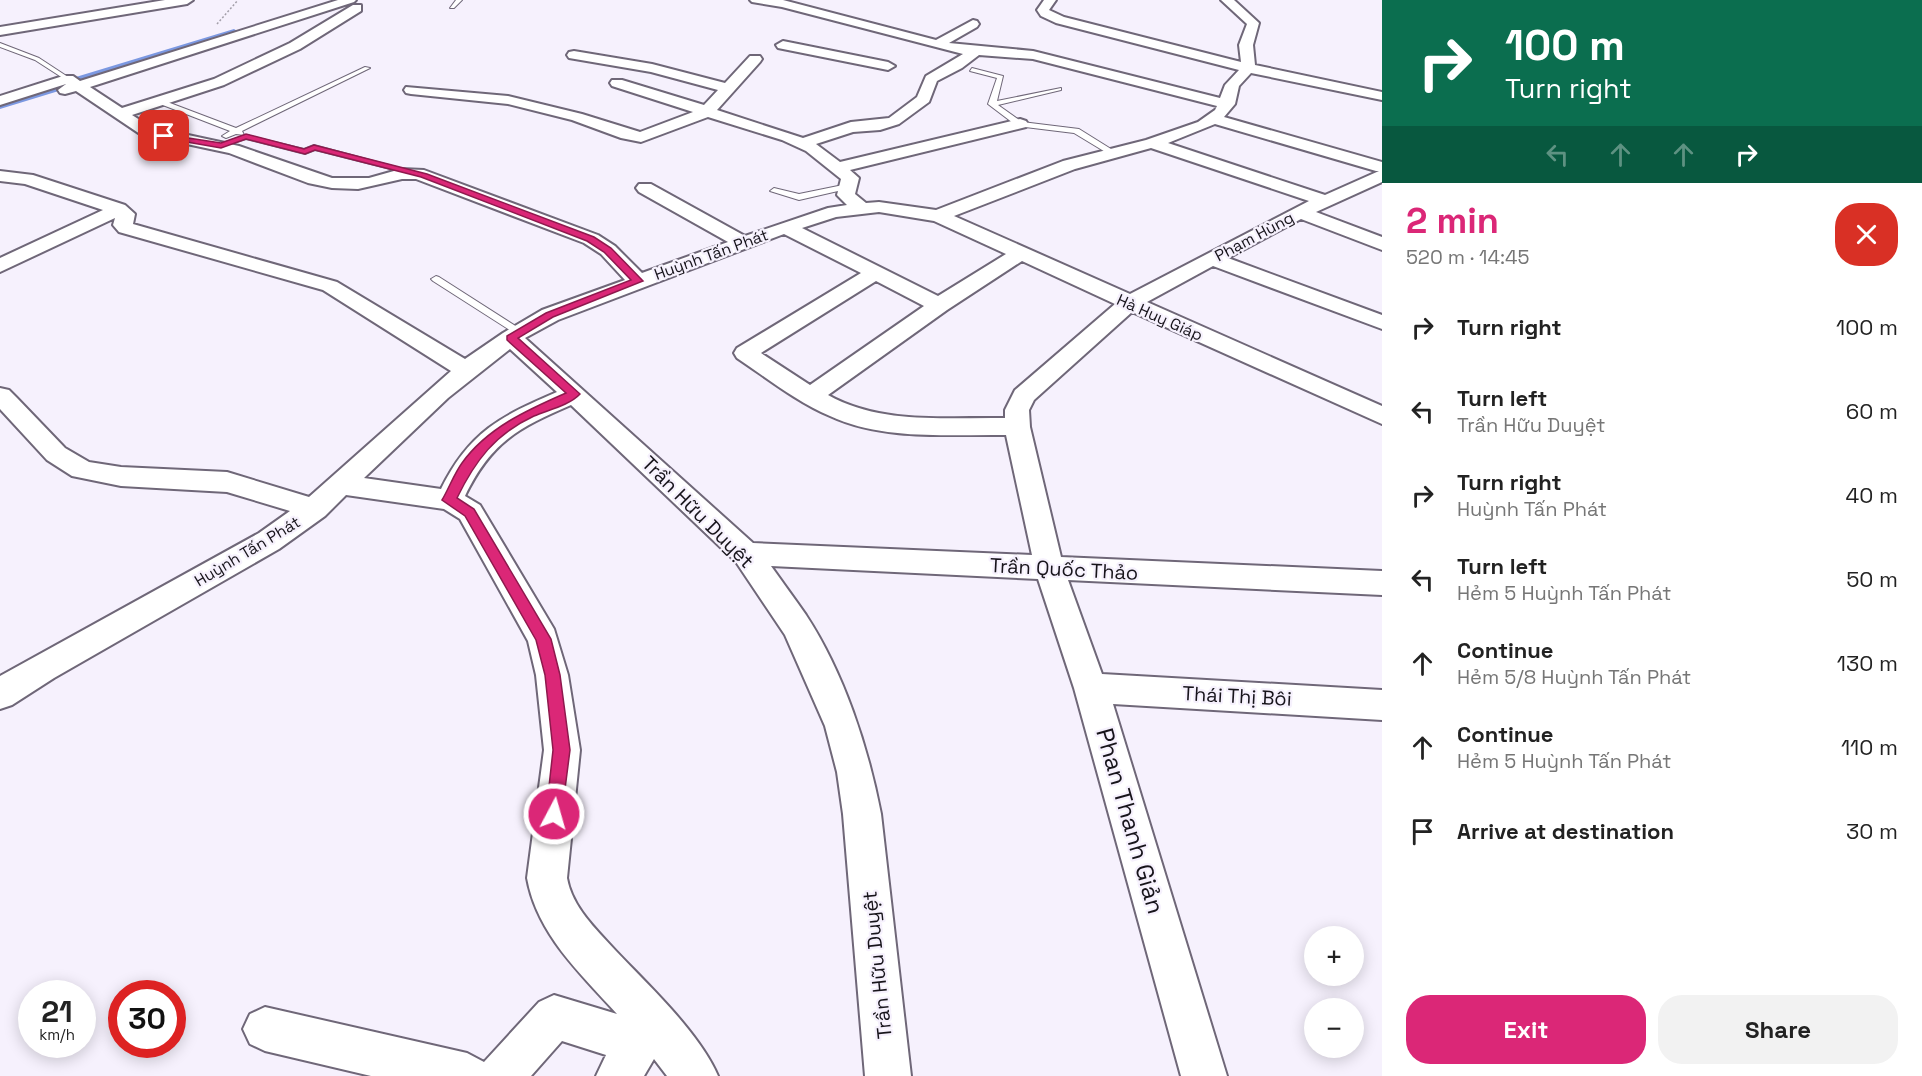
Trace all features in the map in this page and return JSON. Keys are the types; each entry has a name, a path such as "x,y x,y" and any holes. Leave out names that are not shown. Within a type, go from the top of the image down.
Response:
{"street":[{"path":"0,31 187,0"},
{"path":"0,100 73,83 350,0"},
{"path":"122,113 219,82 285,51 344,18 368,0"},
{"path":"756,0 783,4 938,44 975,51 1034,55 1227,104"},
{"path":"1050,0 1043,10 1060,20 1248,68 1382,96"},
{"path":"938,216 1036,176 1152,143 1204,125 1214,119 1227,104 1232,85 1248,68 1246,45 1253,23 1227,0"},
{"path":"938,44 973,24"},
{"path":"822,53 866,26"},
{"path":"783,45 888,66"},
{"path":"803,143 851,127 880,125 894,121 924,99 931,79 957,65 975,51"},
{"path":"574,55 652,68 728,88"},
{"path":"411,90 508,100 577,117 627,135 641,137 706,112 755,59"},
{"path":"0,110 73,83"},
{"path":"73,83 122,113 146,131 216,144 314,179 332,183 370,183 401,174 418,174 591,239 608,250 638,281"},
{"path":"617,84 803,143 850,178 846,195 861,208"},
{"path":"1214,119 1382,167"},
{"path":"837,168 1020,124"},
{"path":"1152,143 1326,201"},
{"path":"0,176 27,179 118,209 126,214 122,225 126,228 330,286 467,370"},
{"name":"Phạm Hùng","path":"1017,427 1017,410 1024,396 1129,303 1300,212 1382,176"},
{"path":"645,188 742,242"},
{"name":"Huỳnh Tấn Phát","path":"0,693 269,541 315,509 425,405 467,370 515,335 550,315 742,242 834,212 861,208 891,208 938,216"},
{"path":"0,266 118,209"},
{"path":"1300,212 1382,244"},
{"name":"Hà Huy Giáp","path":"938,216 1382,416"},
{"path":"785,227 939,305"},
{"path":"811,396 939,305 1022,253"},
{"path":"1213,259 1382,322"},
{"path":"875,273 745,353 811,396 840,411 864,419 892,423 1017,427"},
{"name":"Trần Hữu Duyệt","path":"515,335 574,394 746,554 796,626 842,726 855,772 862,814 888,1076"},
{"path":"449,500 465,467 483,445 526,415 574,394"},
{"path":"0,396 65,460 84,470 116,476 229,482 315,509"},
{"name":"Phan Thanh Giản","path":"1017,427 1049,568 1091,688 1204,1076"},
{"path":"342,485 449,500 470,512 543,639 552,675 562,750 547,878 551,899 577,939 637,1047"},
{"name":"Trần Quốc Thảo","path":"746,554 1382,583"},
{"name":"Thái Thị Bôi","path":"1091,688 1382,705"},
{"path":"501,1076 554,1017 637,1047 695,1076"},
{"path":"265,1029 467,1076"}],"lane":[{"path":"452,7 459,0"},
{"path":"0,45 37,59 73,83"},
{"path":"216,144 236,131 367,68"},
{"path":"972,70 1001,77 992,104"},
{"path":"992,104 1059,89"},
{"path":"159,102 250,138"},
{"path":"992,104 1020,124 1076,131 1115,154"},
{"path":"216,144 246,137 305,152 314,147 418,174"},
{"path":"774,191 799,197 848,186"},
{"path":"436,279 515,335"}],"waterway":[{"path":"0,105 234,33"}],"route":[{"path":"164,136 221,146 246,137 305,152 314,147 376,161 424,176 591,239 608,250 638,281 550,315 529,325 511,338 574,394 526,415 483,445 465,467 449,500 470,512 543,639 552,675 562,750 554,814"}]}
